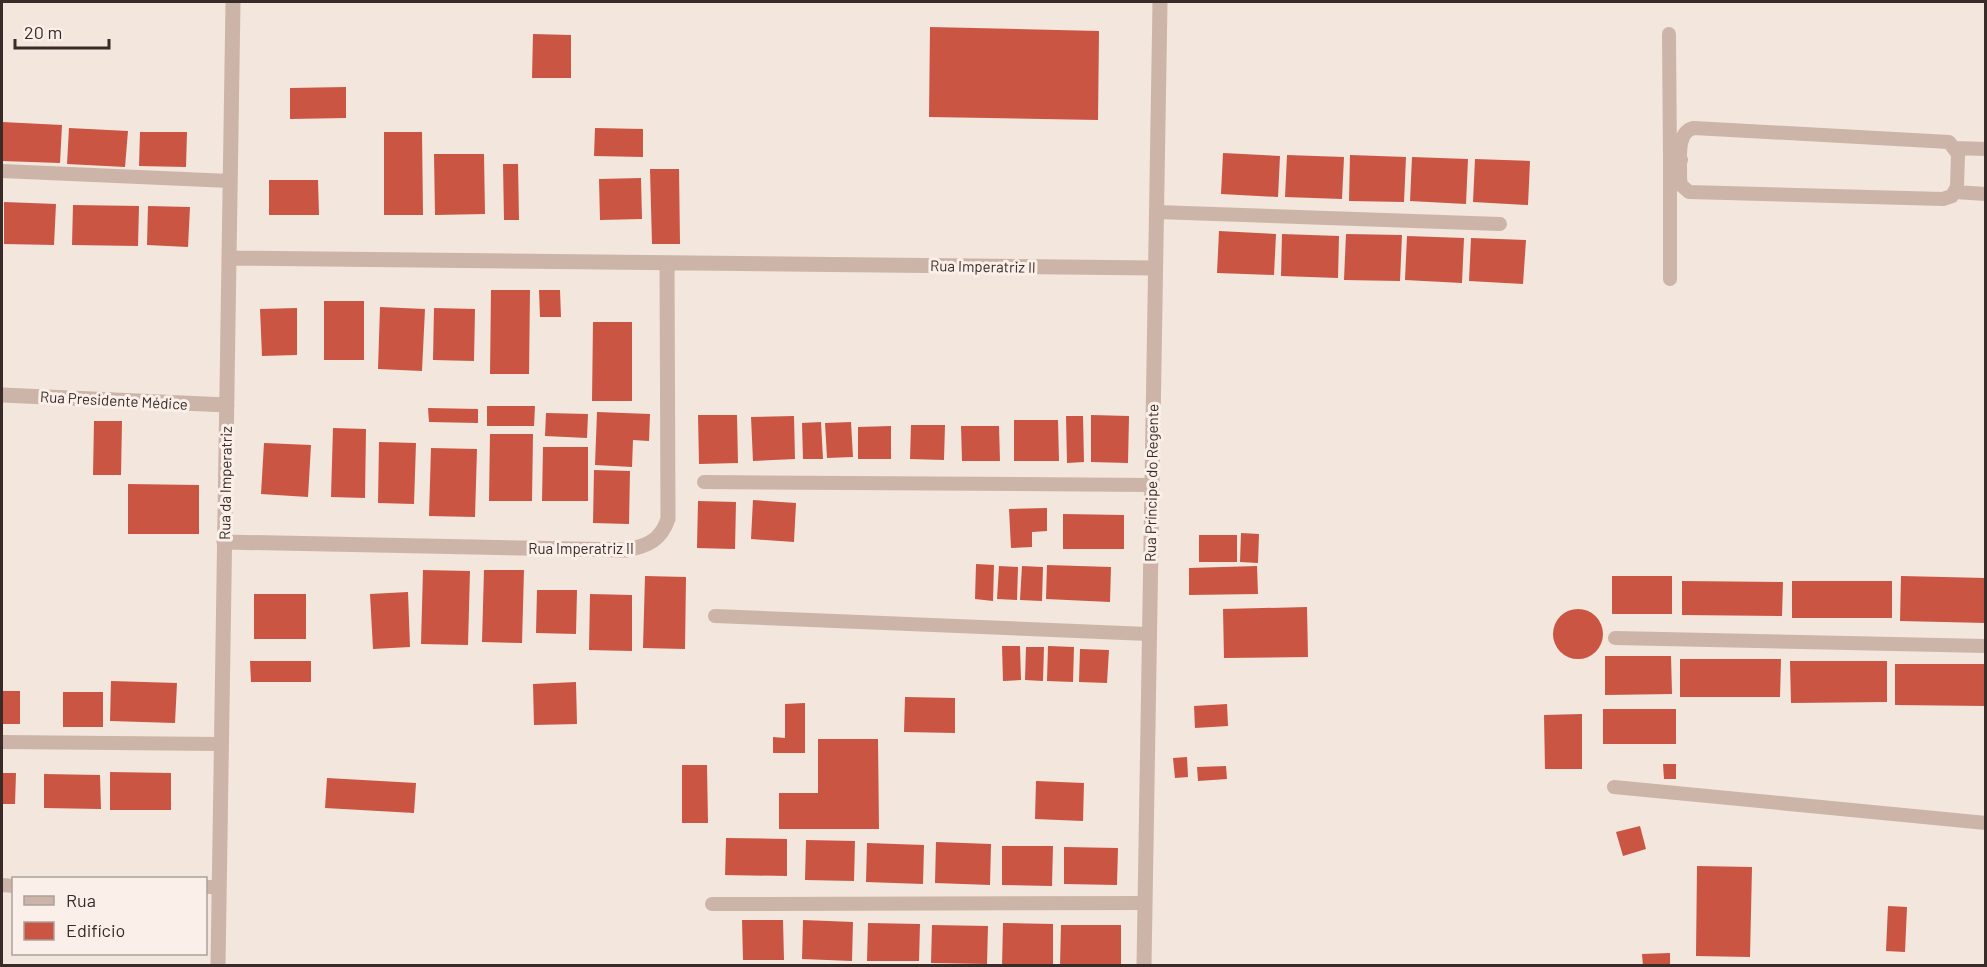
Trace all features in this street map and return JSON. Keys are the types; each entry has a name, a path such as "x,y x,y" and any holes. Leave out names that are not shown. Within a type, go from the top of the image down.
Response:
{"street":[{"name":"Rua da Imperatriz","path":"218,966 212,887 221,744 233,2"},
{"name":"Rua Príncipe do Regente","path":"1144,966 1150,485 1160,2"},
{"name":"Rua Imperatriz II","path":"229,258 1155,268"},
{"name":"Rua Imperatriz II","path":"224,542 626,550 643,547 656,540 664,531 668,519 667,263"},
{"name":"Rua Presidente Médice","path":"2,395 227,405"}],"lane":[{"path":"1669,34 1676,160 1670,279"},
{"path":"1956,148 1958,154 1955,192 1948,199 1943,200 1689,192 1681,184 1676,160 1683,135 1694,128 1944,141 1956,148 1986,149"},
{"path":"2,171 230,181"},
{"path":"1955,192 1986,194"},
{"path":"1157,212 1500,224"},
{"path":"704,483 1150,485"},
{"path":"715,616 1148,634"},
{"path":"1615,638 1986,646"},
{"path":"2,742 221,744"},
{"path":"1614,786 1986,823"},
{"path":"712,904 1145,903"}],"building":[{"path":"930,27 1099,31 1098,120 929,117"},
{"path":"533,34 571,35 571,78 532,78"},
{"path":"346,87 346,118 290,119 290,88"},
{"path":"2,122 62,125 60,163 2,161"},
{"path":"69,128 128,131 125,167 67,164"},
{"path":"595,128 643,129 643,157 594,156"},
{"path":"140,132 187,132 186,167 139,166"},
{"path":"384,132 422,132 423,215 384,215"},
{"path":"1223,153 1280,156 1278,197 1221,194"},
{"path":"434,154 484,154 485,214 435,215"},
{"path":"1287,155 1344,157 1342,199 1285,197"},
{"path":"1350,155 1406,157 1404,202 1349,201"},
{"path":"1412,157 1468,159 1466,204 1410,201"},
{"path":"1475,159 1530,161 1528,205 1473,202"},
{"path":"503,164 518,164 519,220 504,220"},
{"path":"650,169 679,169 680,244 652,244"},
{"path":"641,178 642,219 600,220 599,179"},
{"path":"269,180 318,180 319,215 269,215"},
{"path":"4,202 56,204 54,245 4,244"},
{"path":"73,205 139,206 138,246 72,245"},
{"path":"148,206 190,207 188,247 147,245"},
{"path":"1219,231 1276,234 1274,275 1217,273"},
{"path":"1282,234 1339,236 1338,278 1281,276"},
{"path":"1346,234 1402,235 1400,281 1344,280"},
{"path":"1407,236 1464,238 1462,283 1405,280"},
{"path":"1471,238 1526,240 1523,284 1469,281"},
{"path":"491,290 530,290 529,374 490,374"},
{"path":"539,290 560,290 561,317 540,317"},
{"path":"324,301 364,301 364,360 324,360"},
{"path":"380,307 425,309 422,371 378,369"},
{"path":"297,308 297,355 262,356 260,309"},
{"path":"434,308 475,309 474,361 433,360"},
{"path":"593,322 632,322 632,401 592,401"},
{"path":"487,406 535,406 534,426 487,426"},
{"path":"428,408 478,409 478,423 429,422"},
{"path":"597,412 650,414 649,441 633,440 632,467 595,465"},
{"path":"546,413 588,414 587,438 545,436"},
{"path":"698,415 737,415 738,463 699,464"},
{"path":"1091,415 1129,416 1128,463 1091,462"},
{"path":"794,416 795,459 753,461 751,417"},
{"path":"1066,416 1083,416 1084,462 1067,463"},
{"path":"1014,420 1058,420 1059,461 1014,461"},
{"path":"94,421 122,421 121,475 93,475"},
{"path":"821,422 823,459 803,459 802,423"},
{"path":"851,422 853,457 827,458 825,423"},
{"path":"911,425 945,425 944,460 910,459"},
{"path":"891,426 891,459 858,459 858,427"},
{"path":"961,426 999,426 1000,461 962,461"},
{"path":"333,428 366,429 365,498 331,497"},
{"path":"490,434 533,434 532,501 489,501"},
{"path":"379,442 416,443 414,504 378,503"},
{"path":"264,443 311,445 308,497 261,494"},
{"path":"543,447 588,447 588,501 542,501"},
{"path":"431,448 477,449 475,517 429,516"},
{"path":"594,470 630,471 629,524 593,523"},
{"path":"128,484 199,485 199,534 128,534"},
{"path":"753,500 796,503 794,542 751,539"},
{"path":"698,501 736,502 735,549 697,548"},
{"path":"1047,508 1047,531 1032,532 1032,547 1011,548 1009,509"},
{"path":"1063,514 1124,515 1124,549 1063,549"},
{"path":"1241,533 1259,534 1258,563 1240,562"},
{"path":"1199,535 1237,535 1237,562 1199,562"},
{"path":"976,564 994,565 993,601 975,599"},
{"path":"1047,565 1111,567 1110,602 1046,599"},
{"path":"999,566 1018,567 1017,600 997,599"},
{"path":"1022,566 1043,567 1042,601 1020,600"},
{"path":"1257,566 1258,594 1189,595 1189,568"},
{"path":"423,570 470,571 468,645 421,644"},
{"path":"484,570 524,570 522,643 482,642"},
{"path":"645,576 686,577 685,649 643,648"},
{"path":"1612,576 1672,576 1672,614 1612,614"},
{"path":"1901,576 1986,578 1986,623 1900,621"},
{"path":"1682,581 1783,582 1782,616 1682,615"},
{"path":"1792,581 1892,581 1892,618 1792,618"},
{"path":"537,590 577,590 576,634 536,633"},
{"path":"408,592 410,647 373,649 370,594"},
{"path":"254,594 306,594 306,639 254,639"},
{"path":"590,594 632,595 632,651 589,650"},
{"path":"1307,607 1308,657 1224,658 1223,609"},
{"path":"1578,609 1587,611 1598,620 1603,634 1601,643 1592,654 1578,659 1569,657 1558,648 1553,634 1555,625 1564,614"},
{"path":"1002,646 1020,646 1021,680 1003,681"},
{"path":"1048,646 1074,647 1073,682 1047,681"},
{"path":"1026,647 1044,647 1043,681 1025,680"},
{"path":"1080,649 1109,650 1107,683 1079,682"},
{"path":"1605,656 1671,656 1672,694 1605,695"},
{"path":"1680,659 1781,659 1780,697 1680,697"},
{"path":"250,661 311,661 311,682 251,682"},
{"path":"1790,661 1887,661 1887,702 1791,703"},
{"path":"1895,664 1986,664 1986,706 1895,705"},
{"path":"111,681 177,683 175,723 110,721"},
{"path":"576,682 577,724 534,725 533,684"},
{"path":"2,691 20,691 20,724 2,724"},
{"path":"63,692 103,692 103,727 63,727"},
{"path":"905,697 955,698 955,733 904,732"},
{"path":"805,703 805,753 773,753 773,737 785,738 785,704"},
{"path":"1227,704 1228,726 1195,728 1194,706"},
{"path":"1603,709 1676,709 1676,744 1603,744"},
{"path":"1582,714 1582,769 1545,769 1544,715"},
{"path":"818,739 878,739 879,829 779,829 779,793 818,793"},
{"path":"1187,757 1188,777 1175,778 1173,758"},
{"path":"1663,764 1676,764 1676,779 1664,779"},
{"path":"682,765 707,765 708,823 682,823"},
{"path":"1226,766 1227,779 1198,781 1197,767"},
{"path":"110,772 171,773 171,810 110,810"},
{"path":"2,773 16,773 15,804 2,804"},
{"path":"44,774 100,775 101,809 44,808"},
{"path":"327,778 416,783 414,813 325,808"},
{"path":"1036,781 1084,783 1083,821 1035,819"},
{"path":"1640,826 1646,849 1623,856 1616,832"},
{"path":"726,838 787,839 787,876 725,875"},
{"path":"806,840 855,841 854,881 805,880"},
{"path":"936,842 991,844 990,885 935,883"},
{"path":"867,843 924,845 923,884 866,882"},
{"path":"1002,846 1053,846 1052,886 1002,885"},
{"path":"1064,847 1118,848 1117,885 1064,884"},
{"path":"1697,866 1752,867 1750,957 1696,956"},
{"path":"1888,906 1907,907 1905,952 1886,951"},
{"path":"742,920 783,920 784,960 743,960"},
{"path":"803,920 853,922 852,961 802,959"},
{"path":"868,923 920,924 919,961 867,961"},
{"path":"1003,923 1053,924 1053,966 1002,966"},
{"path":"932,925 988,926 987,964 931,963"},
{"path":"1061,925 1121,925 1121,966 1060,966"},
{"path":"1670,953 1670,966 1643,966 1642,954"}]}
